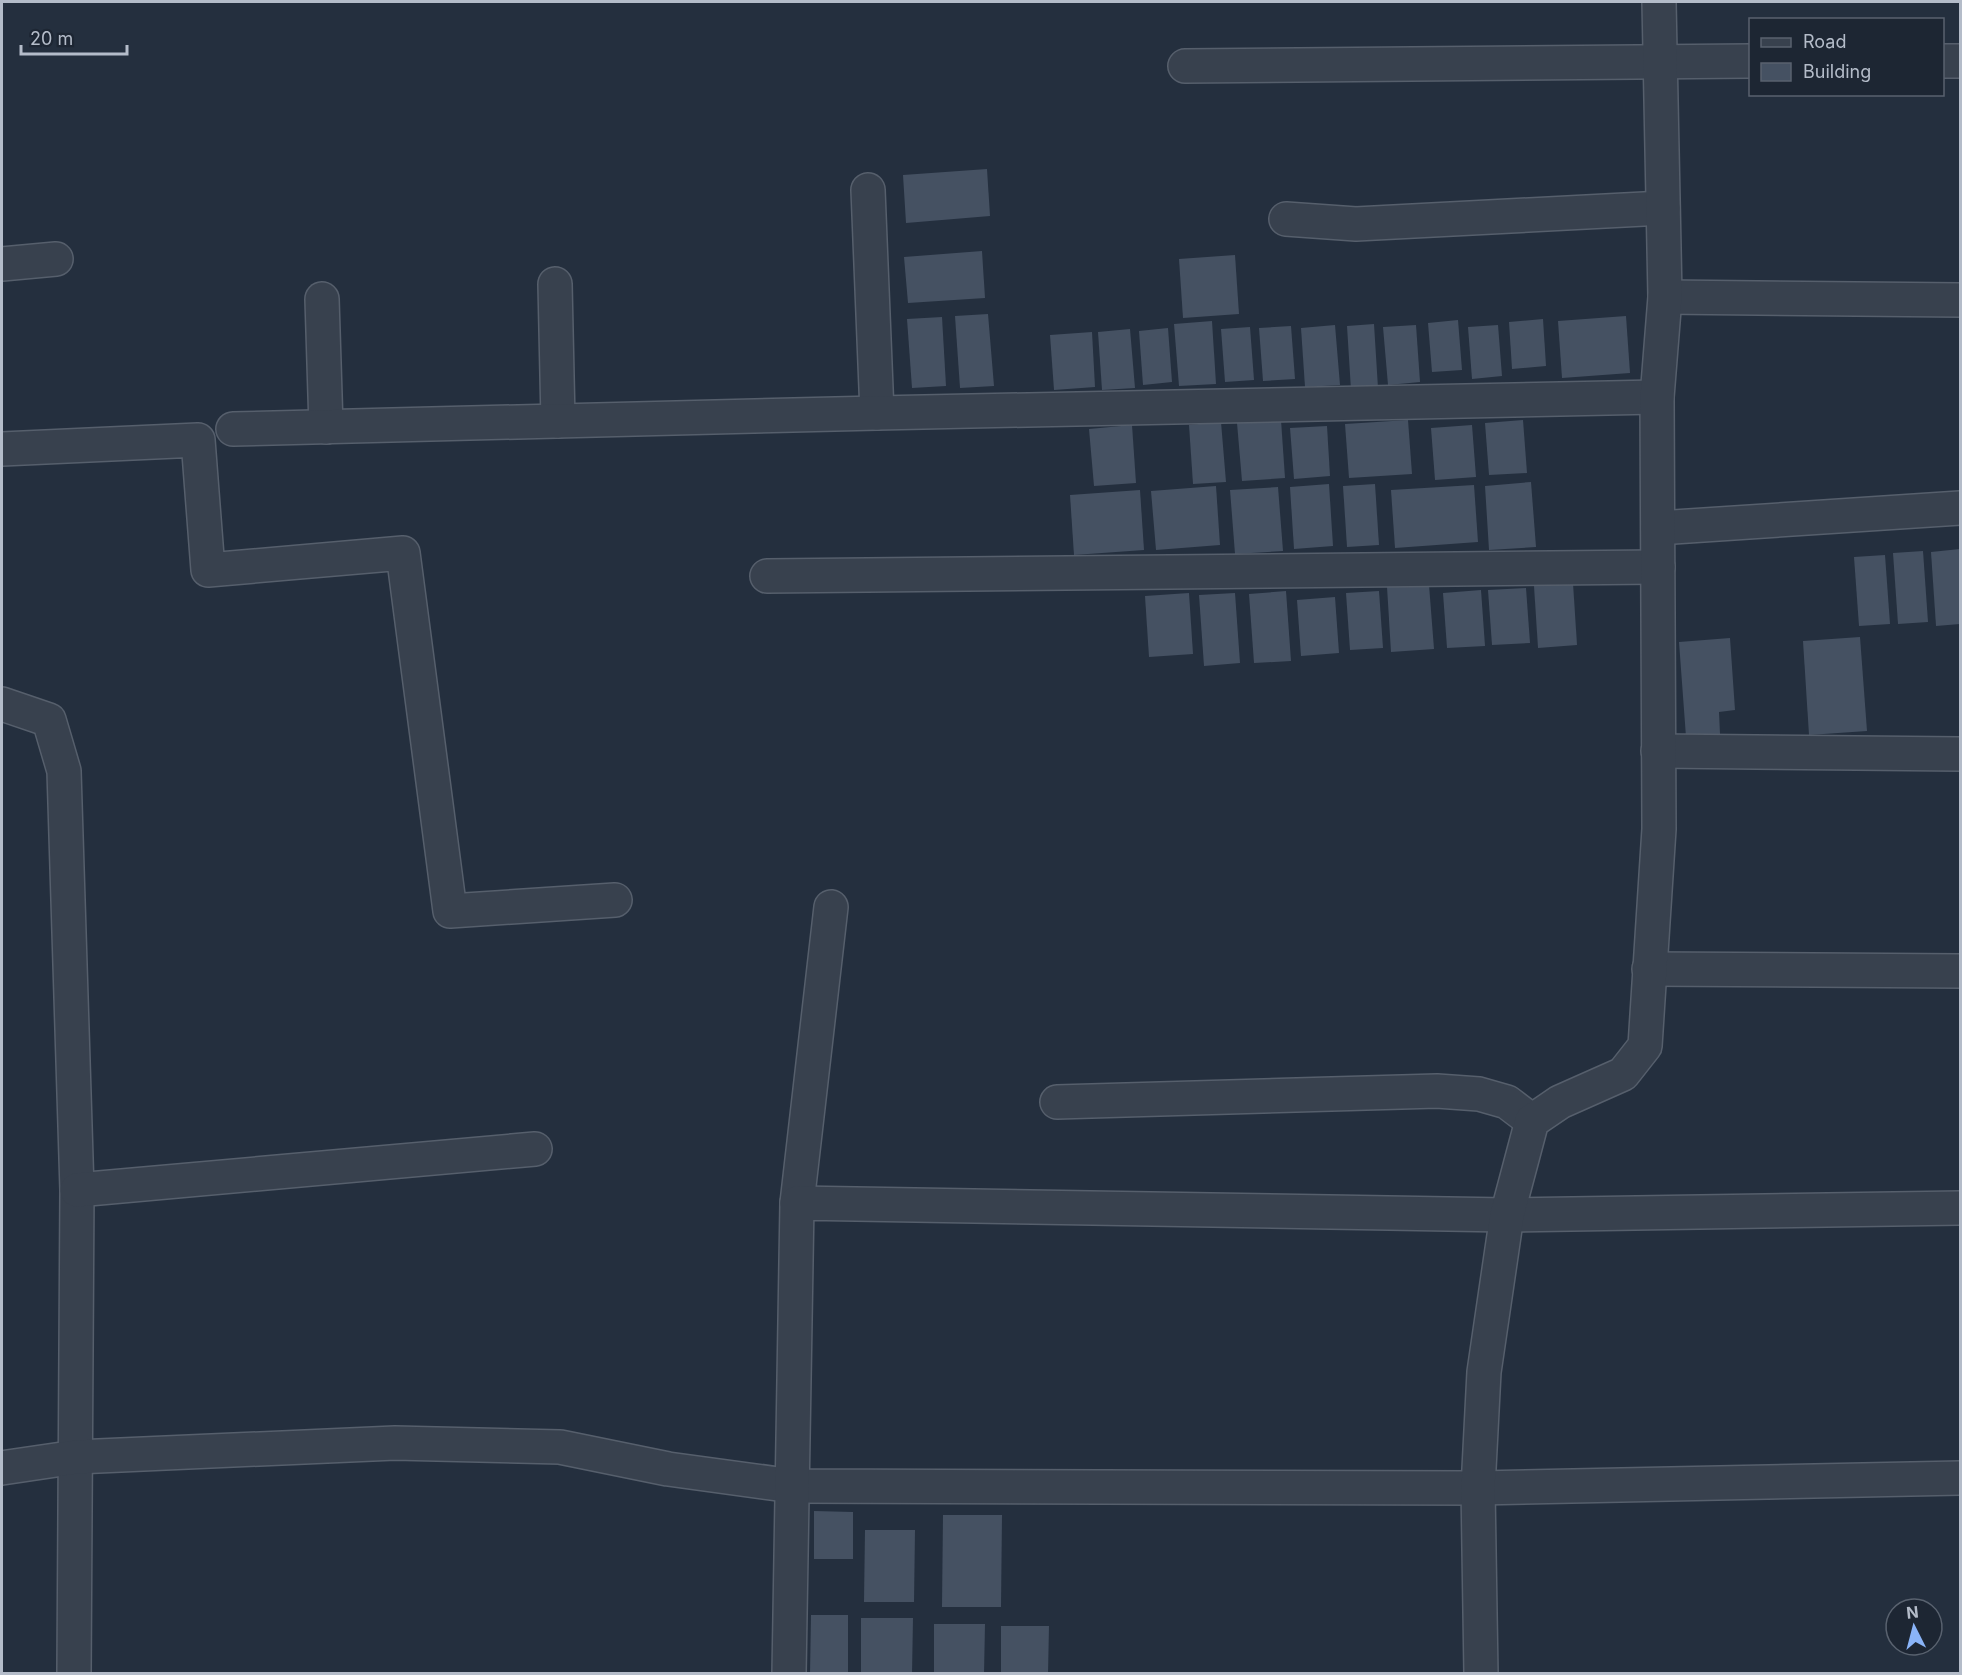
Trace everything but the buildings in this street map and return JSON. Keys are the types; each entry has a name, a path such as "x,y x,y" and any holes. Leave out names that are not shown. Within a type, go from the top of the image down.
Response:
{"street":[{"path":"1481,1674 1478,1488 1484,1372 1507,1215 1532,1121 1560,1102 1623,1074 1645,1046 1659,829 1657,398 1665,297 1659,2"},
{"path":"1185,66 1749,61"},
{"path":"1944,61 1960,61"},
{"path":"868,190 877,413"},
{"path":"1286,219 1356,224 1663,208"},
{"path":"2,264 56,259"},
{"path":"555,284 558,421"},
{"path":"1665,297 1960,300"},
{"path":"322,299 326,427"},
{"path":"233,429 877,413 1657,398"},
{"path":"2,449 198,440 208,570 403,553 450,911 615,900"},
{"path":"1658,528 1960,508"},
{"path":"767,576 1658,567"},
{"path":"2,704 49,720 64,771 77,1191 74,1674"},
{"path":"1658,751 1960,754"},
{"path":"789,1674 794,1486 797,1203 831,907"},
{"path":"1649,969 1960,971"},
{"path":"1057,1102 1437,1091 1479,1094 1507,1102 1532,1121"},
{"path":"77,1191 535,1149"},
{"path":"797,1203 1507,1215 1960,1208"},
{"path":"2,1467 76,1457 395,1443 560,1447 669,1468 794,1486 1478,1488 1960,1478"}]}
